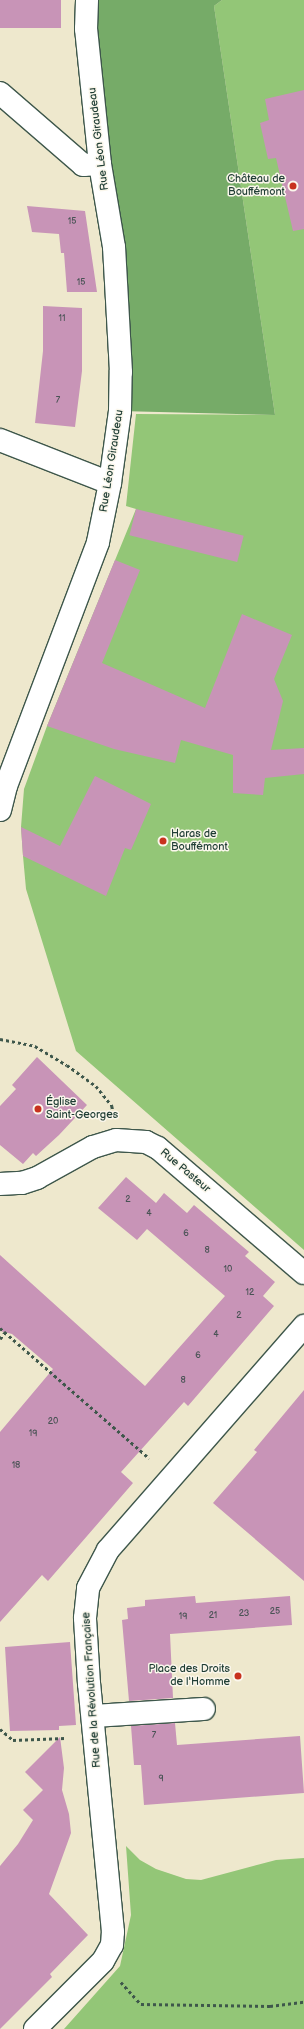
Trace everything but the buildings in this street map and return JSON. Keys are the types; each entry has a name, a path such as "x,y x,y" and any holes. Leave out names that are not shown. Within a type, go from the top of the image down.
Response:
{"street":[{"name":"Rue Léon Giraudeau","path":"0,810 3,784 90,567 110,483 120,411 121,372 114,247 100,164 86,28 88,0"},
{"path":"0,93 83,165 100,164"},
{"path":"0,440 110,483"},
{"name":"Rue Pasteur","path":"0,1184 22,1183 37,1178 93,1147 116,1140 139,1141 158,1148 304,1273"},
{"name":"Rue de la Révolution Française","path":"35,2029 103,1961 112,1945 113,1932 85,1618 88,1588 108,1550 304,1326"},
{"path":"93,1716 204,1709"}],"path":[{"path":"0,1039 35,1046 96,1086 112,1106 116,1140"},
{"path":"0,1328 171,1477"},
{"path":"0,1339 5,1332"},
{"path":"0,1729 13,1740 61,1736 78,1745 96,1745"},
{"path":"103,1961 141,2004 270,2006 304,2002"}],"green space":[{"path":"87,0 222,0 214,6 275,415 120,411"},
{"name":"Haras de Bouffémont","path":"222,0 304,0 304,1250 76,1051 26,889 21,827 24,789 47,726 136,509 126,506 136,414 275,415 214,6"},
{"path":"126,1846 140,1860 156,1869 186,1879 201,1880 276,1860 304,1858 304,2029 64,2029 120,1966 131,1915"}],"place":[{"name":"Château de Bouffémont","path":"293,186"},
{"name":"Haras de Bouffémont","path":"163,841"},
{"name":"Église Saint-Georges","path":"38,1109"},
{"name":"Place des Droits de l'Homme","path":"238,1676"}]}
